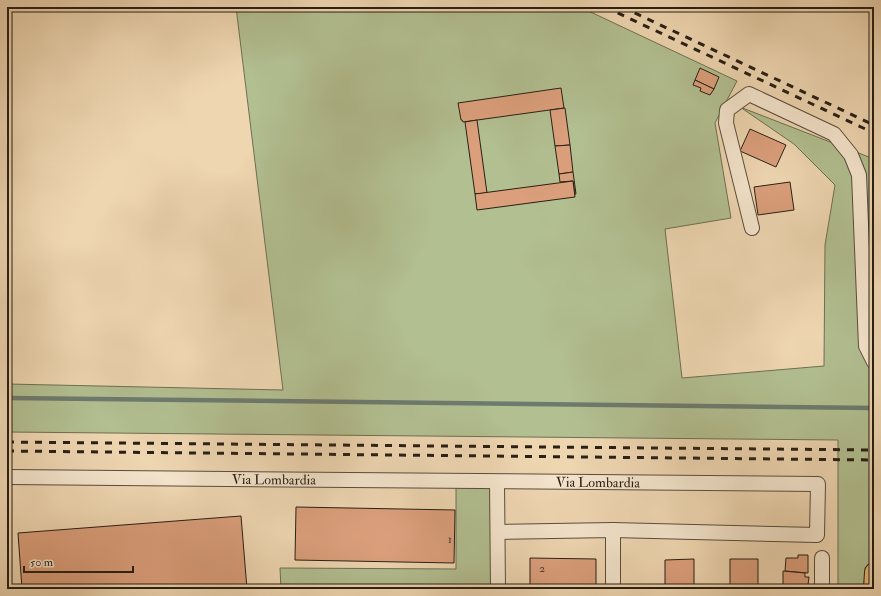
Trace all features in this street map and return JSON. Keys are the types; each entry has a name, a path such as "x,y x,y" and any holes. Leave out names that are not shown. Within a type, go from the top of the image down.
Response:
{"main road":[{"path":"873,589 874,572"}],"street":[{"path":"752,228 726,123 727,110 749,94 834,134 851,155 859,175 866,346 874,362"},
{"name":"Via Lombardia","path":"7,477 818,484 817,536 613,530 498,532"},
{"path":"497,482 498,589"},
{"path":"613,530 613,589"},
{"path":"822,558 822,589"}],"green space":[{"path":"236,7 580,7 737,81 715,123 731,218 665,229 682,378 824,366 825,245 835,185 794,144 740,107 874,159 874,589 838,589 838,440 7,432 7,384 283,390"},
{"path":"456,481 497,482 498,589 281,589 280,568 456,569"}],"building":[{"path":"700,68 719,77 714,89 695,80"},
{"path":"695,80 714,89 710,95 700,91 701,88 693,85"},
{"path":"561,88 564,108 463,122 461,120 458,103"},
{"path":"565,108 570,145 555,146 550,110"},
{"path":"477,120 487,193 475,194 465,122"},
{"path":"750,129 786,145 776,167 740,151"},
{"path":"570,145 573,172 559,174 555,146"},
{"path":"573,172 576,194 573,181 560,182 559,174"},
{"path":"573,181 575,197 477,210 475,194"},
{"path":"790,182 794,210 758,215 754,187"},
{"path":"296,507 455,510 454,563 295,560"},
{"path":"241,516 247,589 22,589 18,533"},
{"path":"798,555 808,555 808,573 785,571 786,558 798,558"},
{"path":"530,558 596,559 596,589 530,589"},
{"path":"694,559 694,586 690,586 690,589 665,589 665,560"},
{"path":"730,559 758,559 758,589 733,589 733,586 730,586"},
{"path":"783,571 805,573 805,577 809,577 808,585 805,585 805,589 783,589"}],"waterway":[{"path":"7,398 874,408"}],"railway":[{"path":"605,7 874,133"},
{"path":"622,7 874,125"},
{"path":"7,442 874,450"},
{"path":"7,451 874,460"}]}
